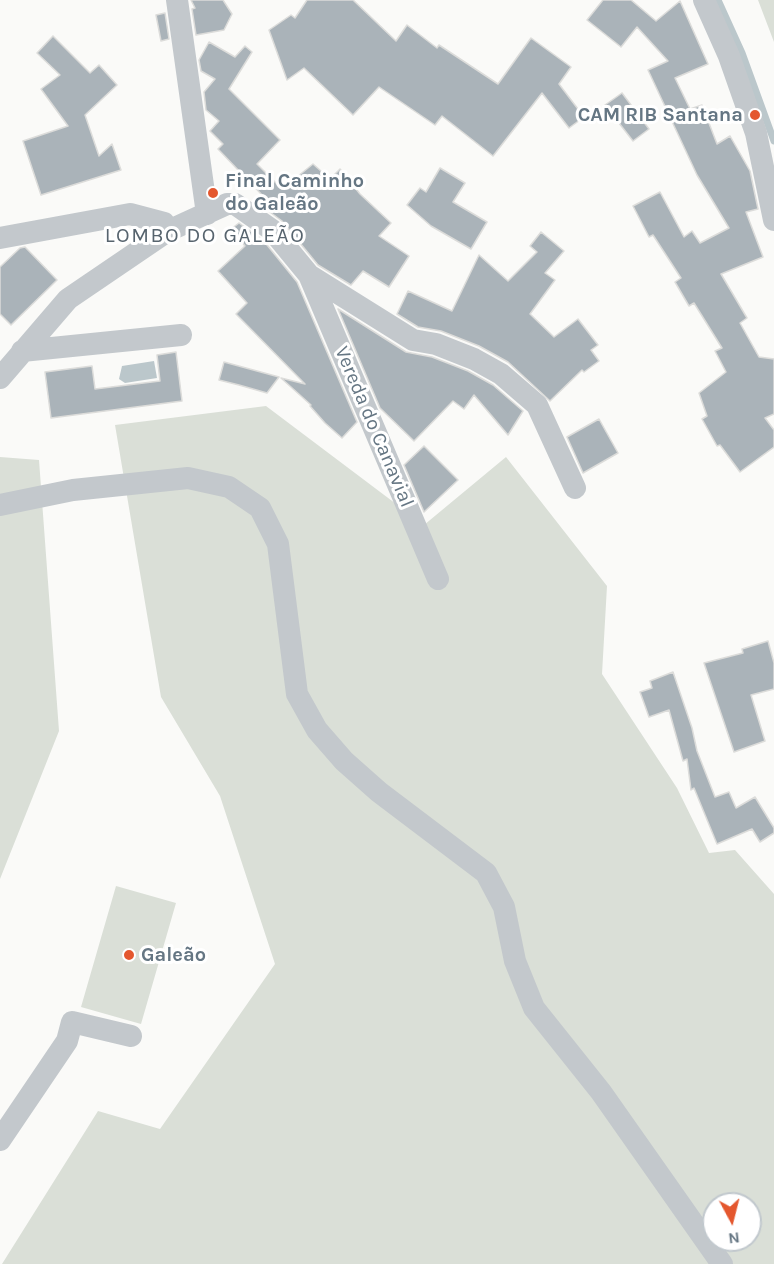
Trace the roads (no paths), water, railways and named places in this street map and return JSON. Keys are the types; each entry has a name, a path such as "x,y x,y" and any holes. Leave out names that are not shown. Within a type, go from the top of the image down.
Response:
{"street":[{"path":"177,0 207,214"},
{"path":"704,0 729,56 756,134 774,220"},
{"path":"0,378 68,298 168,231 227,204 235,204 272,230 309,275 413,340 436,344 474,359 501,374 537,405 574,488"},
{"path":"0,238 130,214 164,223 168,231"},
{"name":"Vereda do Canavial","path":"309,275 438,579"},
{"path":"22,351 181,335"},
{"path":"0,505 73,490 188,478 229,487 260,508 278,544 297,694 317,730 344,761 379,792 486,873 504,907 515,961 534,1008 601,1092 722,1264"},
{"path":"0,1140 67,1041 72,1022 131,1036"}],"waterway":[{"path":"718,0 742,53 774,141"}],"place":[{"name":"CAM RIB Santana","path":"755,115"},
{"name":"Final Caminho do Galeão","path":"213,193"},
{"name":"Galeão","path":"129,955"}],"district":[{"name":"LOMBO DO GALEÃO","path":"205,236"}]}
